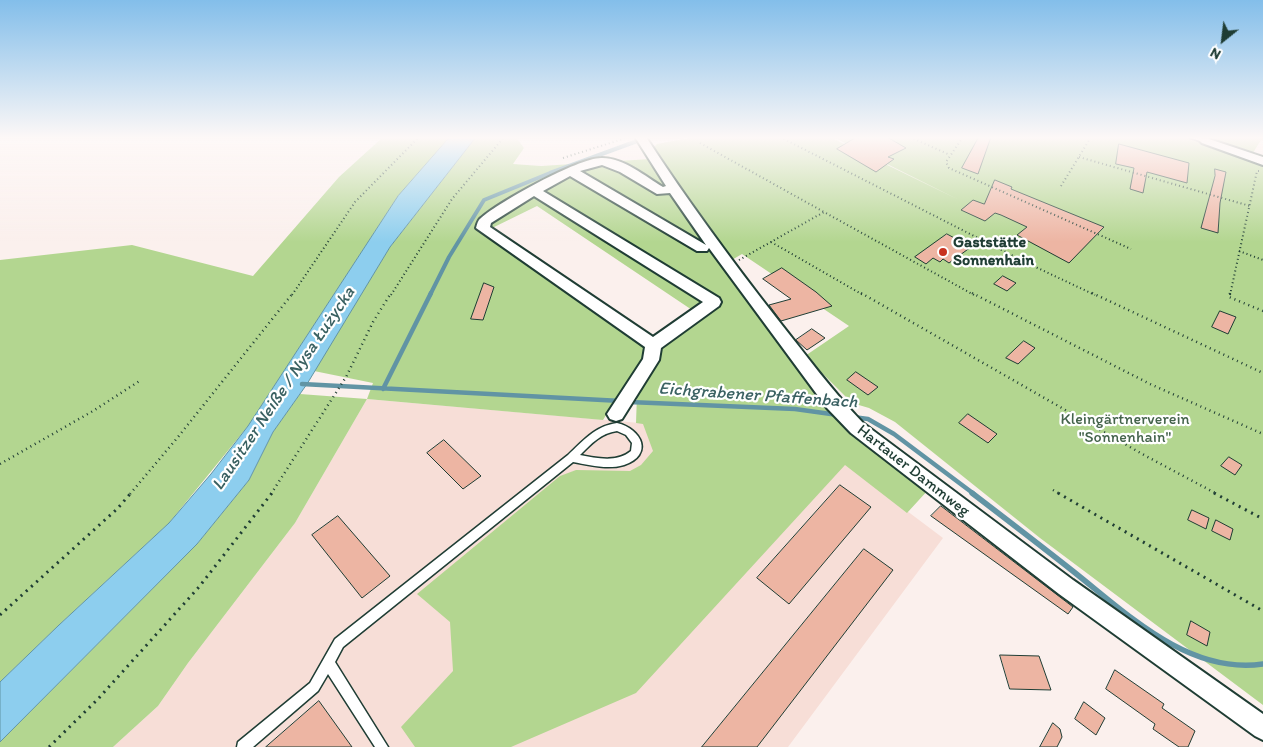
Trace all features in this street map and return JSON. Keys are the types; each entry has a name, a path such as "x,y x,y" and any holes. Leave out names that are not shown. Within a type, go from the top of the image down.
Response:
{"street":[{"path":"569,172 485,221 483,228 653,345"},
{"path":"572,172 702,248"},
{"path":"627,172 661,191 672,188"},
{"name":"Hartauer Dammweg","path":"662,172 728,264 837,408 854,424 937,490 1066,587 1263,728"},
{"path":"534,191 714,302 653,345 651,360 616,414"}],"lane":[{"path":"243,747 314,687 339,643 571,458 601,431 612,427 622,427 630,431 635,437 637,444 633,456 627,460 615,462 571,458"},
{"path":"328,663 382,747"}],"path":[{"path":"0,615 116,509 178,437 291,296 355,202 385,172"},
{"path":"49,747 98,699 199,587 273,490 346,377 373,322 452,199 475,172"},
{"path":"752,172 1026,322 1196,406 1263,434"},
{"path":"847,172 1027,263 1263,373"},
{"path":"958,172 1131,249"},
{"path":"1062,186 1070,172"},
{"path":"1131,172 1250,206"},
{"path":"1258,172 1229,297 1263,311"},
{"path":"728,264 824,212"},
{"path":"771,242 1144,455 1263,518"},
{"path":"1240,252 1263,260"},
{"path":"0,464 93,411 141,380"},
{"path":"1053,490 1263,611"}],"shaded area":[{"path":"367,399 810,438 943,538 788,747 113,747 158,706 188,663 295,523"}],"green space":[{"path":"345,172 419,172 398,196 248,426 169,523 0,682 0,260 132,245 253,276"},
{"path":"449,172 659,172 739,289 847,430 929,489 907,513 845,465 636,693 511,747 415,747 401,727 453,671 450,622 417,594 560,476 576,470 630,471 641,465 653,451 643,424 636,423 637,394 660,345 701,316 537,206 484,232 646,346 645,354 603,420 367,399 373,383 314,371 390,247"},
{"name":"Kleingärtnerverein \"Sonnenhain\"","path":"668,172 901,172 957,199 903,172 1263,172 1263,705 1040,538 895,422 869,408 852,403 805,356 849,326 742,254 730,261"},
{"path":"300,394 367,399 295,523 188,663 158,706 113,747 0,747 0,742 197,544 249,480 273,432"}],"water":[{"name":"Lausitzer Neiße / Nysa Łużycka","path":"419,172 449,172 390,247 307,384 273,432 249,480 197,544 0,742 0,682 169,523 211,474 248,426 398,196"}],"building":[{"path":"1133,172 1188,172 1187,183 1147,172 1143,193 1130,189"},
{"path":"1215,172 1226,172 1220,203 1218,233 1201,228"},
{"path":"995,180 1012,187 1011,189 1104,227 1069,263 1017,235 1027,227 995,213 985,221 961,210 973,200 984,204"},
{"name":"Gaststätte Sonnenhain","path":"947,234 971,247 949,263 943,259 940,262 933,258 926,264 915,257"},
{"path":"782,268 832,306 781,321 769,305 791,299 763,279"},
{"path":"1003,276 1016,283 1007,291 994,284"},
{"path":"484,283 494,287 483,320 471,319"},
{"path":"1220,311 1236,317 1228,334 1212,327"},
{"path":"812,329 825,338 807,350 796,340"},
{"path":"1024,341 1035,348 1018,364 1006,358"},
{"path":"856,372 878,387 868,395 847,380"},
{"path":"968,414 997,434 988,443 959,423"},
{"path":"444,440 481,476 463,489 427,453"},
{"path":"1229,457 1242,465 1235,475 1221,466"},
{"path":"840,485 871,507 789,604 757,578"},
{"path":"941,506 1073,607 1068,614 931,516"},
{"path":"1192,510 1209,518 1206,529 1188,520"},
{"path":"338,516 390,576 362,598 312,535"},
{"path":"1216,520 1233,529 1230,540 1212,531"},
{"path":"864,549 893,570 757,747 702,747"},
{"path":"1191,621 1210,632 1207,646 1187,635"},
{"path":"1000,655 1039,656 1051,690 1010,689"},
{"path":"1115,670 1164,704 1162,708 1195,731 1188,747 1179,747 1153,729 1155,724 1106,689"},
{"path":"319,701 352,747 266,747"},
{"path":"1084,702 1105,718 1096,735 1075,719"},
{"path":"1053,723 1060,729 1062,737 1057,747 1040,747"}],"waterway":[{"path":"383,388 449,257 484,200 553,172"},
{"name":"Eichgrabener Pfaffenbach","path":"302,384 383,388"},
{"name":"Eichgrabener Pfaffenbach","path":"383,388 621,401"},
{"name":"Eichgrabener Pfaffenbach","path":"629,402 795,409 838,415"},
{"name":"Eichgrabener Pfaffenbach","path":"853,417 868,419 894,434 974,494"},
{"name":"Eichgrabener Pfaffenbach","path":"972,493 1115,606 1161,638 1185,651 1210,660 1236,665 1263,664"}],"place":[{"name":"Gaststätte Sonnenhain","path":"943,252"}]}
